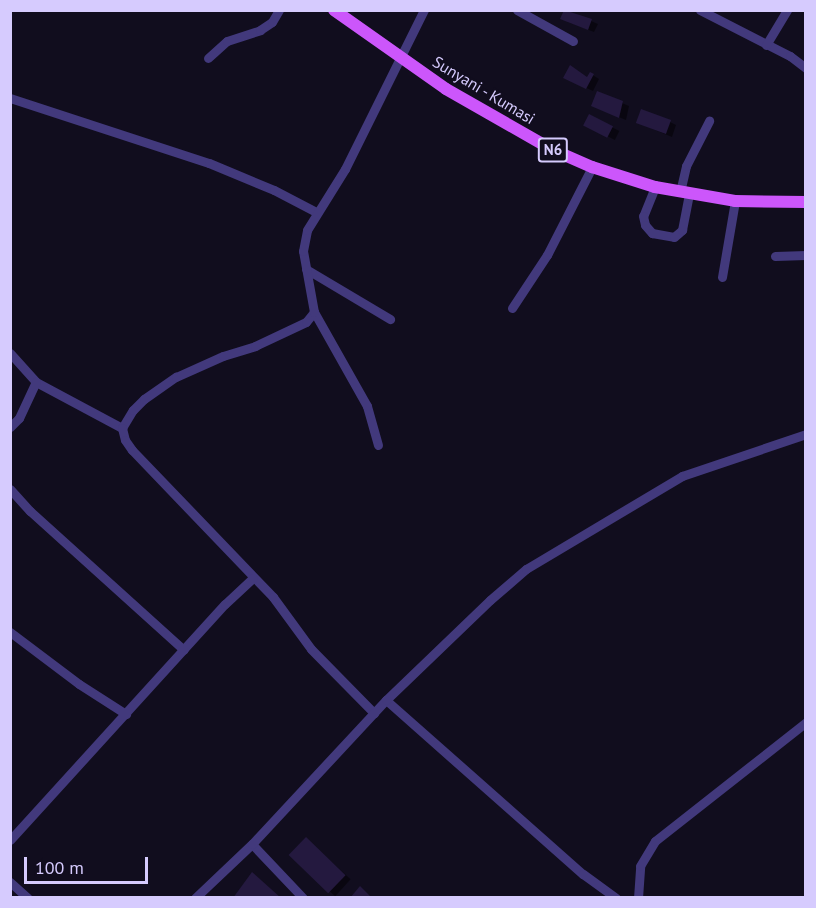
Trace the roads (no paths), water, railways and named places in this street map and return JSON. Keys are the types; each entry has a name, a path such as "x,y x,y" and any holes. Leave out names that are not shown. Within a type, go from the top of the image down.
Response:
{"main road":[{"name":"Sunyani - Kumasi","path":"334,10 446,89 524,134 592,167 654,187 684,193 735,201 806,202"}],"street":[{"path":"208,58 227,41 260,30 272,22 279,10"},
{"path":"378,445 367,406 334,353 327,333 314,312 303,251 307,230 316,212 345,169 424,10"},
{"path":"517,10 573,41"},
{"path":"700,10 790,56 806,68"},
{"path":"766,45 787,10"},
{"path":"10,98 209,163 273,190 316,212"},
{"path":"654,187 643,216 645,225 652,233 674,237 682,230 686,166 709,122"},
{"path":"512,308 547,255 592,167"},
{"path":"722,277 735,201"},
{"path":"775,256 806,255"},
{"path":"306,269 390,318"},
{"path":"314,312 306,322 296,327 176,377 144,399 133,410 122,428 125,440 132,450 287,614 311,650 374,713"},
{"path":"10,353 36,382 122,428"},
{"path":"10,427 20,418 36,382"},
{"path":"195,897 252,844 386,700 526,569 682,476 806,434"},
{"path":"10,489 30,511 184,650"},
{"path":"10,840 253,578"},
{"path":"10,632 79,684 126,714"},
{"path":"386,700 583,874 615,897"},
{"path":"638,897 640,866 655,841 806,722"},
{"path":"252,844 303,897"},
{"path":"10,882 28,897"}]}
